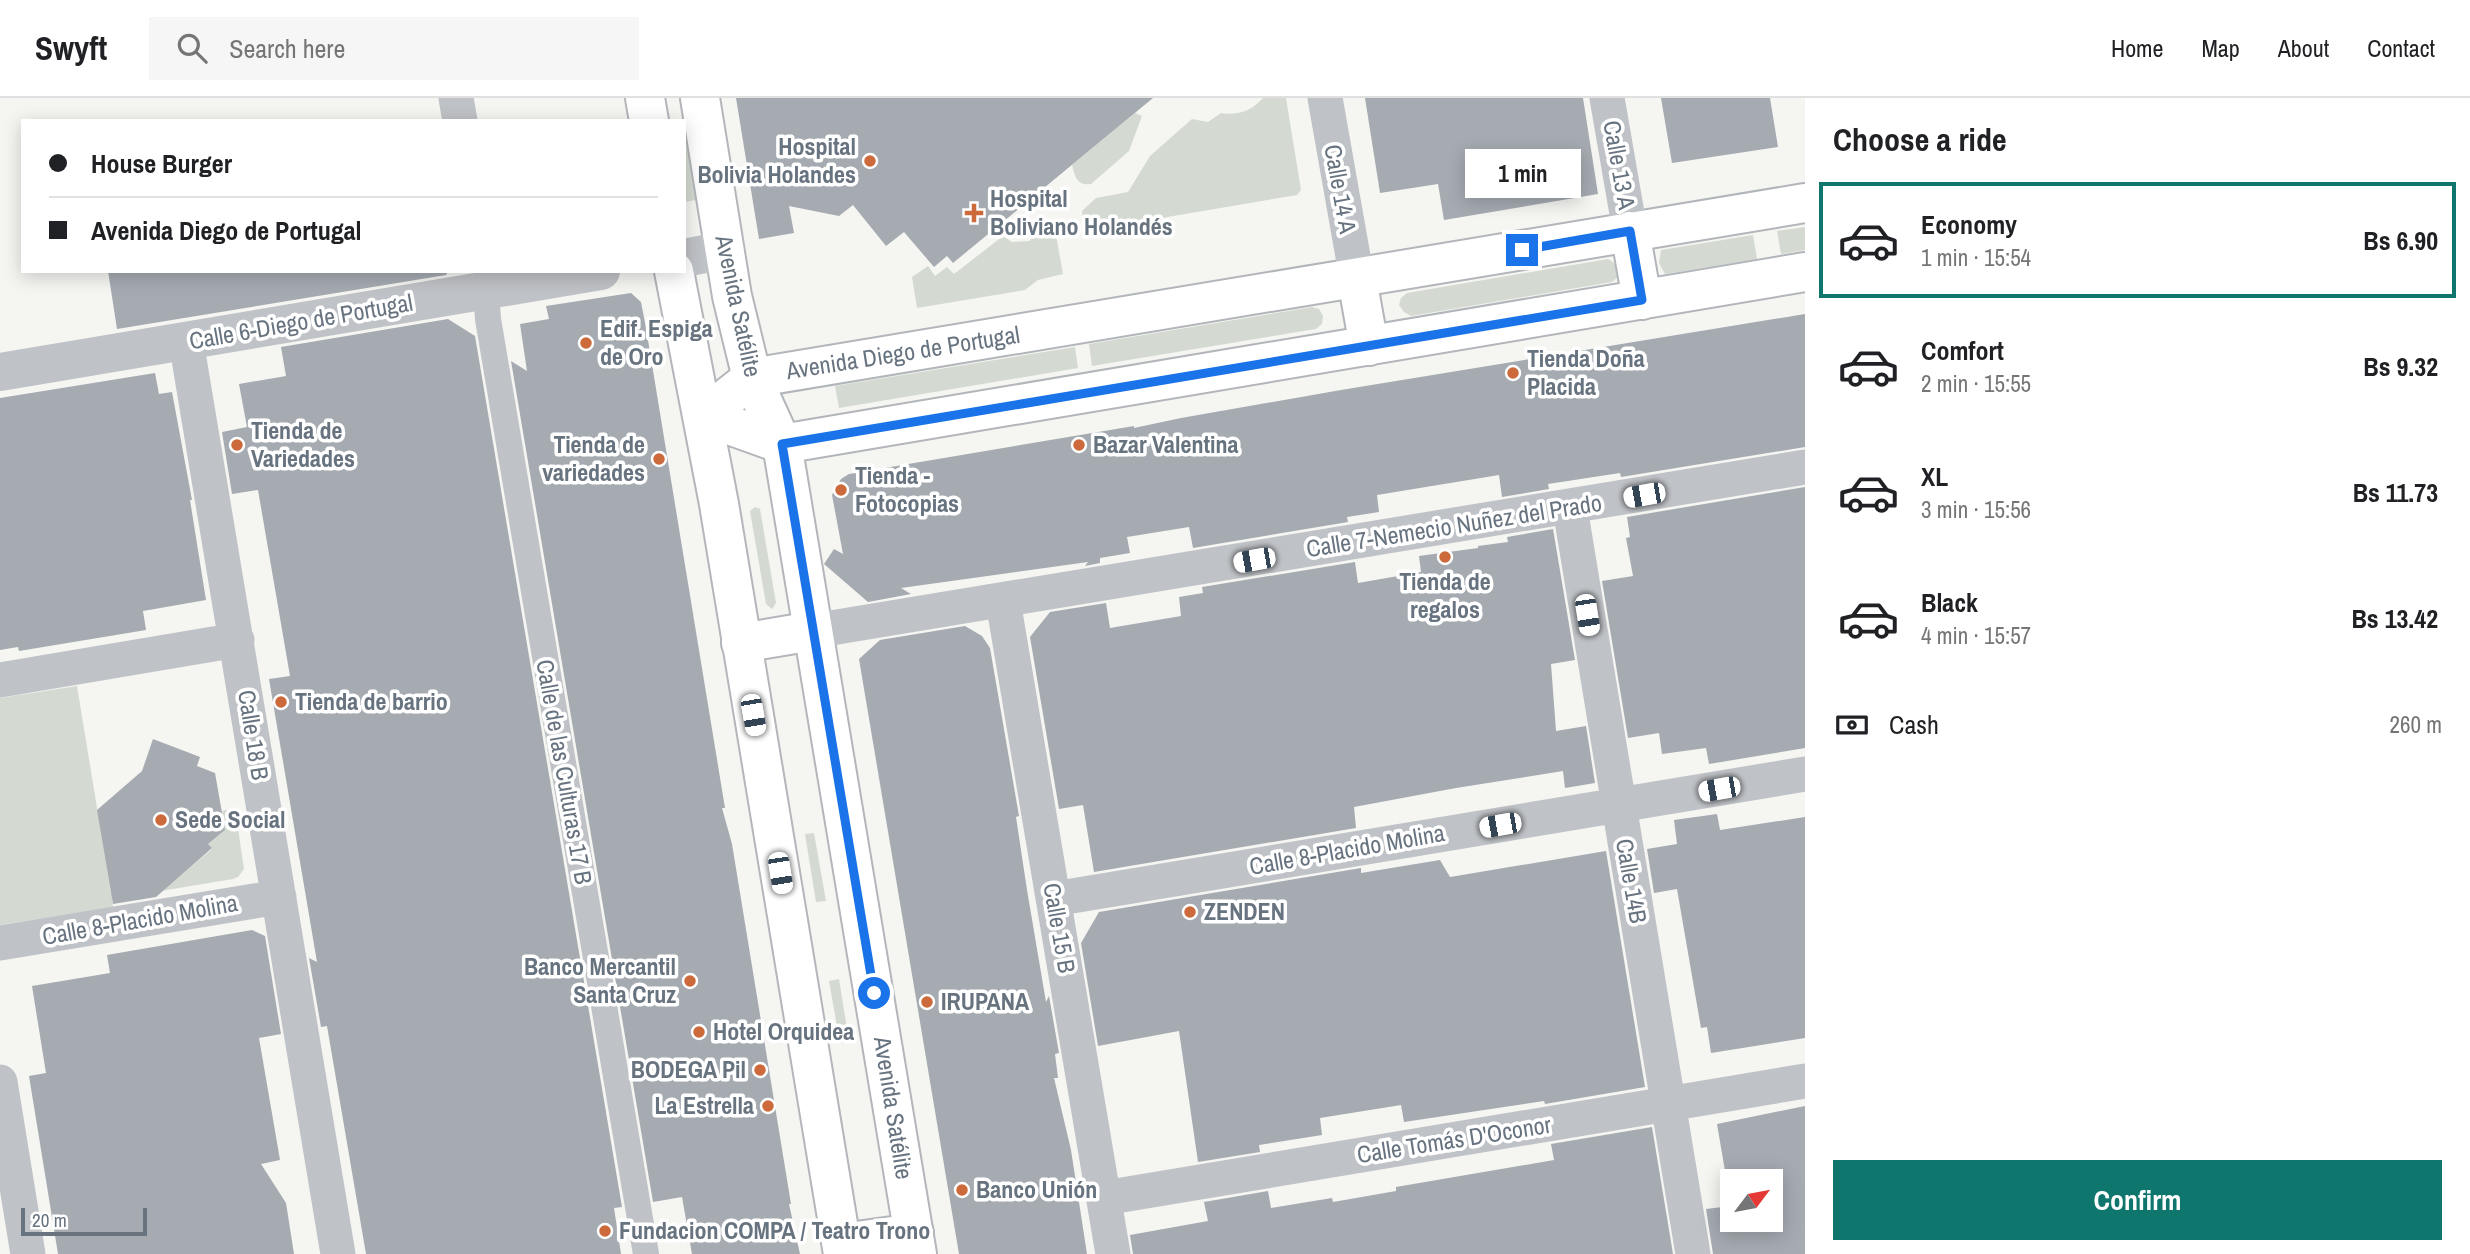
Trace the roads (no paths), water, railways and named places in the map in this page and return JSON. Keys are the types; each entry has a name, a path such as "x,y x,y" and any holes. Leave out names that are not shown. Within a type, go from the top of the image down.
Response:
{"main road":[{"path":"645,98 649,119"},
{"name":"Avenida Satélite","path":"700,98 732,296 752,378 782,444 916,1243"},
{"name":"Avenida Diego de Portugal","path":"704,416 752,378 1805,204"},
{"path":"1630,231 1642,300"},
{"path":"704,416 782,444 1805,272"},
{"path":"674,273 704,416 843,1249 916,1243"},
{"path":"1357,279 1369,346"},
{"path":"741,643 813,631"}],"street":[{"path":"456,98 460,119"},
{"name":"Calle 14 A","path":"1325,98 1357,279"},
{"name":"Calle 13 A","path":"1607,98 1630,231"},
{"path":"686,258 725,250"},
{"name":"Calle 6-Diego de Portugal","path":"0,372 186,341 486,281 578,273"},
{"name":"Calle de las Culturas 17 B","path":"486,281 488,319 646,1254"},
{"name":"Calle 18 B","path":"186,341 338,1254"},
{"name":"Calle 7-Nemecio Nuñez del Prado","path":"813,631 1570,508 1805,467"},
{"name":"Calle 14B","path":"1570,508 1693,1254"},
{"name":"Calle 15 B","path":"1003,601 1113,1254"},
{"path":"0,680 237,640"},
{"name":"Calle 8-Placido Molina","path":"1054,899 1805,774"},
{"name":"Calle 8-Placido Molina","path":"0,943 279,897"},
{"name":"Calle Tomás D'Oconor","path":"1104,1198 1805,1081"},
{"path":"0,1082 28,1254"}],"place":[{"name":"Hospital Bolivia Holandes","path":"870,161"},
{"name":"Hospital Boliviano Holandés","path":"974,213"},
{"name":"Edif. Espiga de Oro","path":"586,343"},
{"name":"Tienda Doña Placida","path":"1513,373"},
{"name":"Tienda de Variedades","path":"237,445"},
{"name":"Bazar Valentina","path":"1079,445"},
{"name":"Tienda de variedades","path":"659,459"},
{"name":"Tienda - Fotocopias","path":"841,490"},
{"name":"Tienda de regalos","path":"1445,557"},
{"name":"Tienda de barrio","path":"281,702"},
{"name":"Sede Social","path":"161,820"},
{"name":"ZENDEN","path":"1190,912"},
{"name":"Banco Mercantil Santa Cruz","path":"690,981"},
{"name":"IRUPANA","path":"927,1002"},
{"name":"Hotel Orquidea","path":"699,1032"},
{"name":"BODEGA Pil","path":"760,1070"},
{"name":"La Estrella","path":"768,1106"},
{"name":"Banco Unión","path":"962,1190"},
{"name":"Fundacion COMPA / Teatro Trono","path":"605,1231"}]}
